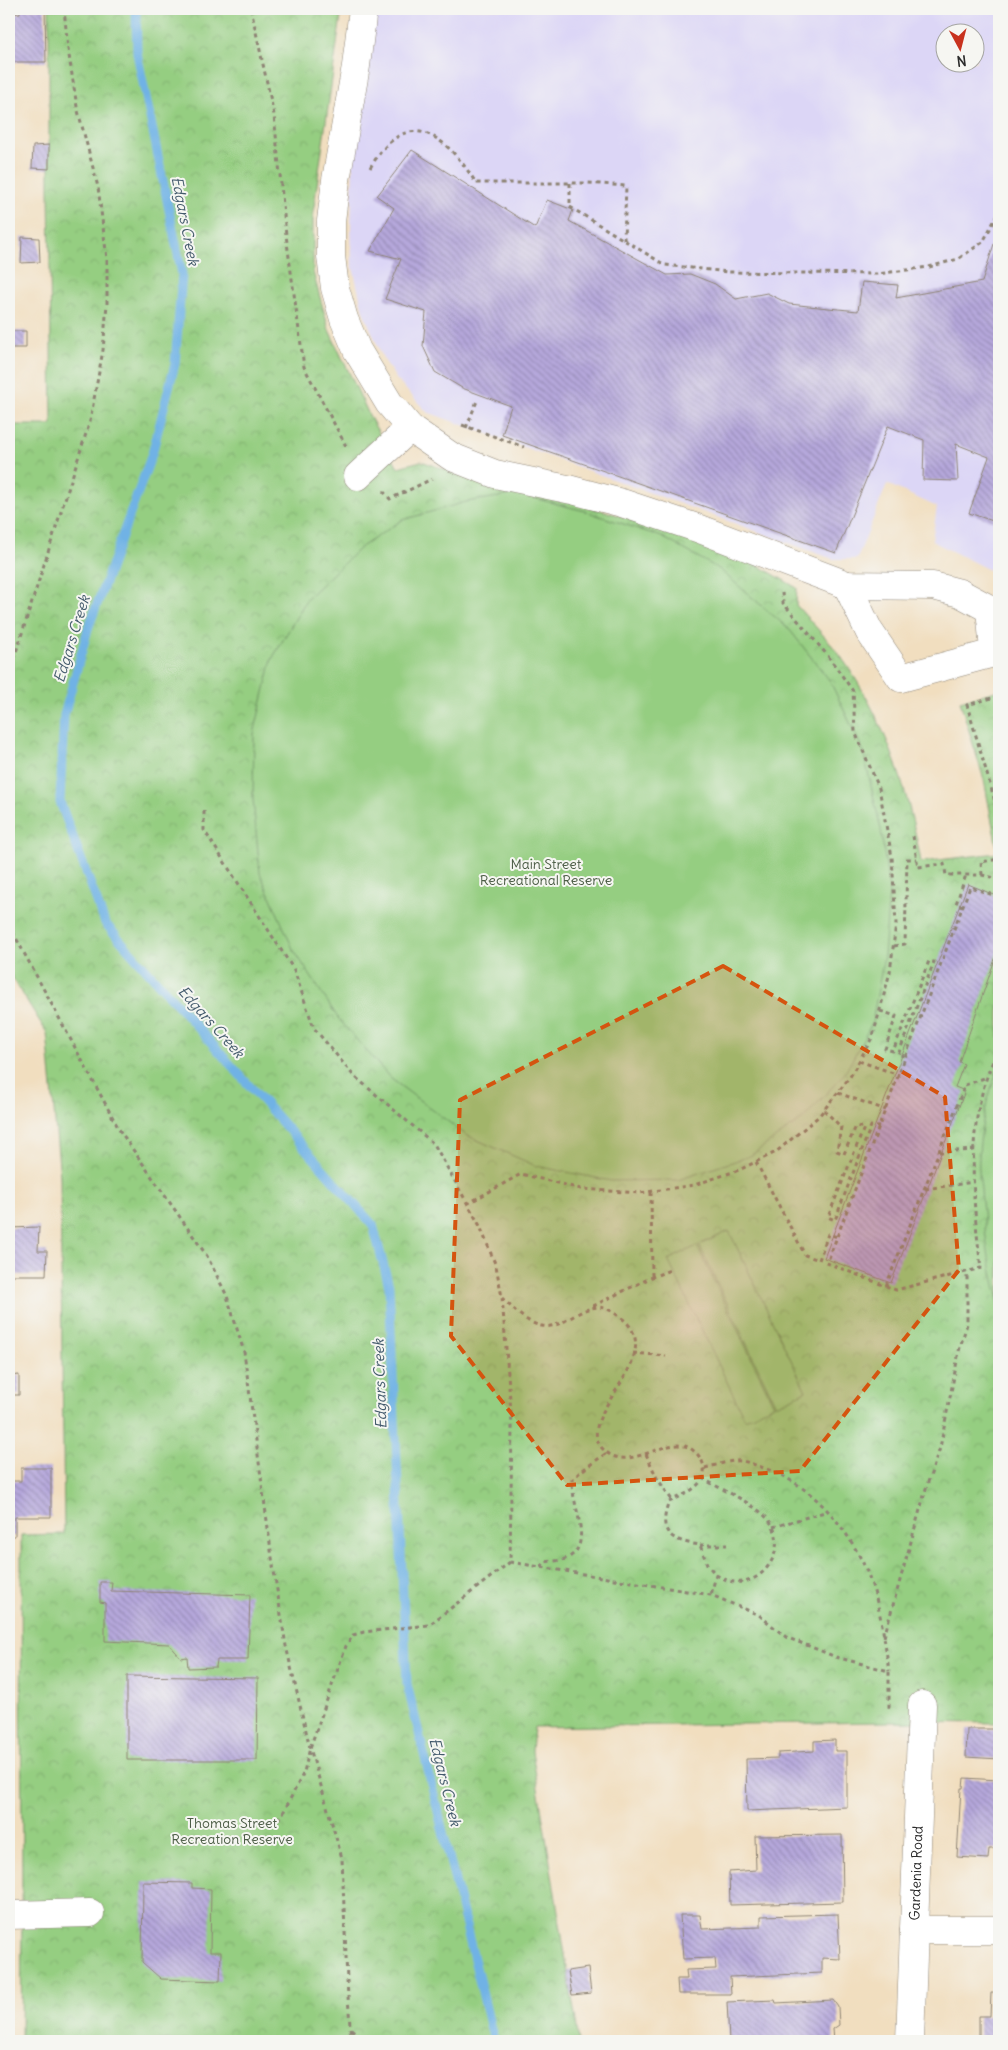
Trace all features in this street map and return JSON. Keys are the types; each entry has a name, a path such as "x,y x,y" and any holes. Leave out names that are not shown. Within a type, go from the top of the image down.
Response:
{"street":[{"path":"363,9 356,66 336,180 331,221 331,256 344,319 357,350 388,403 410,428 452,457 495,474 572,490 622,504 697,528 847,585 933,586 960,593 995,612 994,650 990,654 901,678 869,631 847,585"},
{"path":"358,476 410,428"},
{"name":"Gardenia Road","path":"910,2041 922,1705"},
{"path":"9,1915 90,1913"},
{"path":"914,1930 999,1930"}],"path":[{"path":"9,674 90,421 103,350 107,259 98,187 77,107 64,9"},
{"path":"367,174 379,152 392,138 409,130 430,136 443,143 462,161 476,183 570,183 626,186 624,240"},
{"path":"570,183 570,207 665,265 728,272 877,274 929,267 958,259 982,242 999,212"},
{"path":"464,434 477,401"},
{"path":"459,424 531,450"},
{"path":"467,1204 521,1174 581,1189 640,1193 694,1185 739,1170 776,1152 819,1116 838,1093 873,1036 890,972 896,924 892,857 879,788 854,732 853,691 828,656 783,603 781,596 783,589"},
{"path":"999,696 967,705 994,798 999,829"},
{"path":"204,811 204,830 294,970 314,1028 352,1075 434,1144 480,1226 496,1266 502,1297 512,1425 510,1562"},
{"path":"913,836 918,867 944,864 946,875 982,875 999,879"},
{"path":"894,946 905,944 908,860 916,859"},
{"path":"982,875 981,862 999,859"},
{"path":"962,906 956,904 966,875"},
{"path":"999,897 970,887 827,1264 896,1290 981,1268 975,1221 974,1134 982,1090 999,1049"},
{"path":"9,925 120,1131 207,1256 227,1296 244,1352 286,1646 310,1748 342,1858 351,2041"},
{"path":"880,1011 896,1016 885,1049 893,1051 929,961 934,962 898,1055 906,1056"},
{"path":"859,1061 899,1075"},
{"path":"886,1286 966,1085 987,1078"},
{"path":"838,1093 886,1110"},
{"path":"824,1110 841,1127 837,1151 844,1154 856,1126 864,1128 828,1217 835,1220 871,1126 879,1127"},
{"path":"939,1152 974,1150"},
{"path":"756,1162 805,1255 819,1260 828,1234 837,1237"},
{"path":"924,1190 974,1182"},
{"path":"651,1192 652,1276"},
{"path":"502,1297 525,1319 543,1326 560,1323 652,1276 670,1270"},
{"path":"884,1636 924,1494 940,1448 959,1352 967,1324 967,1271"},
{"path":"588,1309 599,1307 610,1310 628,1324 636,1341 632,1362 596,1426 596,1438 603,1449 616,1457 630,1458 670,1446 686,1446 700,1456 705,1468 701,1482 688,1493 669,1502 663,1517 668,1534 681,1543 700,1546 727,1545"},
{"path":"633,1354 666,1356"},
{"path":"540,1567 545,1562 564,1560 577,1552 582,1541 572,1480 608,1452"},
{"path":"646,1454 657,1478 672,1500"},
{"path":"705,1468 724,1463 743,1462 773,1471 798,1484 828,1511 847,1534 864,1564 875,1596 884,1636 889,1671 890,1719"},
{"path":"700,1546 707,1564 716,1575 735,1582 747,1581 758,1576 774,1558 778,1547 773,1527 762,1514 702,1478"},
{"path":"773,1527 828,1511"},
{"path":"272,1825 282,1815 304,1772 310,1748 346,1646 353,1635 364,1632 429,1625 510,1562 711,1595 759,1615 786,1636 836,1657 889,1671"},
{"path":"711,1595 716,1575"},
{"path":"350,2029 365,2041"}],"highlighted area":[{"path":"723,966 945,1097 959,1270 800,1471 567,1485 451,1336 460,1100"}],"shaded area":[{"path":"361,9 999,9 999,575 932,541 937,507 887,484 857,559 833,559 427,412 397,380 383,358 363,311 352,263 351,226 356,66"}],"green space":[{"name":"Main Street Recreational Reserve","path":"49,9 342,9 313,213 313,272 329,330 371,419 398,467 421,461 475,480 552,496 670,530 756,564 797,588 796,605 839,654 869,702 881,728 901,780 916,834 921,862 998,853 984,780 960,701 999,690 999,1723 887,1722 534,1727 532,1751 579,2041 21,2041 21,1535 64,1534 60,1177 47,1033 9,972 9,425 52,425"},
{"path":"518,494 585,511 662,537 719,569 789,629 830,681 863,750 881,830 889,890 884,956 872,1023 845,1073 804,1118 750,1156 678,1180 611,1181 536,1166 466,1135 390,1078 338,1018 293,949 260,873 253,799 254,734 272,659 308,597 360,548 402,520 466,502"},
{"path":"999,1068 999,1299 987,1245 979,1166 985,1112"},
{"path":"729,1231 806,1391 776,1405 699,1245"},
{"path":"697,1246 774,1405 745,1419 668,1260"}],"building":[{"path":"20,9 45,9 46,62 11,62 9,68 9,14 20,13"},
{"path":"49,145 49,169 32,168 33,146"},
{"path":"412,150 535,228 547,200 573,210 569,221 667,275 690,274 715,284 736,299 767,293 789,304 858,311 862,282 898,285 896,298 982,282 994,244 999,245 999,523 969,513 989,457 956,444 958,481 923,480 924,440 888,426 836,553 502,435 511,406 462,388 435,372 423,346 426,312 385,299 401,259 370,251 394,208 377,196"},
{"path":"22,237 39,238 40,262 21,263"},
{"path":"9,331 26,331 26,348 9,348"},
{"path":"968,884 999,897 999,948 959,1062 964,1064 955,1087 965,1091 891,1283 824,1258"},
{"path":"39,1227 38,1251 47,1251 46,1275 9,1275 9,1228"},
{"path":"19,1375 19,1395 9,1395 9,1376"},
{"path":"21,1468 51,1468 51,1517 15,1517 15,1536 9,1536 9,1481 21,1481"},
{"path":"100,1582 112,1582 111,1591 250,1595 248,1660 217,1660 216,1667 188,1668 187,1657 181,1658 169,1644 105,1641 105,1603 100,1602"},
{"path":"127,1676 258,1678 257,1760 127,1760"},
{"path":"967,1729 999,1729 999,1759 966,1757"},
{"path":"835,1740 835,1751 847,1751 847,1807 747,1811 746,1759 778,1758 778,1753 814,1751 814,1741"},
{"path":"964,1778 999,1780 999,1849 989,1849 988,1859 957,1857 961,1788 963,1788"},
{"path":"842,1835 843,1902 730,1905 729,1872 756,1870 755,1836"},
{"path":"143,1882 192,1883 192,1888 211,1889 210,1952 221,1952 220,1981 161,1979 142,1962"},
{"path":"838,1914 840,1959 822,1958 822,1973 730,1977 731,1994 678,1994 677,1979 687,1979 686,1970 716,1969 715,1958 683,1959 680,1915 700,1915 702,1929 761,1927 761,1916"},
{"path":"588,1968 591,1993 572,1995 568,1971"},
{"path":"991,1993 999,1993 999,2041 979,2041 979,2016 990,2016"},
{"path":"775,2000 776,2003 833,2000 838,2007 839,2025 833,2029 834,2041 729,2041 727,2002"}],"waterway":[{"name":"Edgars Creek","path":"136,9 137,53 182,274 175,364 152,454 88,629 64,715 60,802 105,923 373,1225 389,1286 407,1684 494,2041"}],"park label":[{"name":"Thomas Street Recreation Reserve","path":"232,1832"}]}
